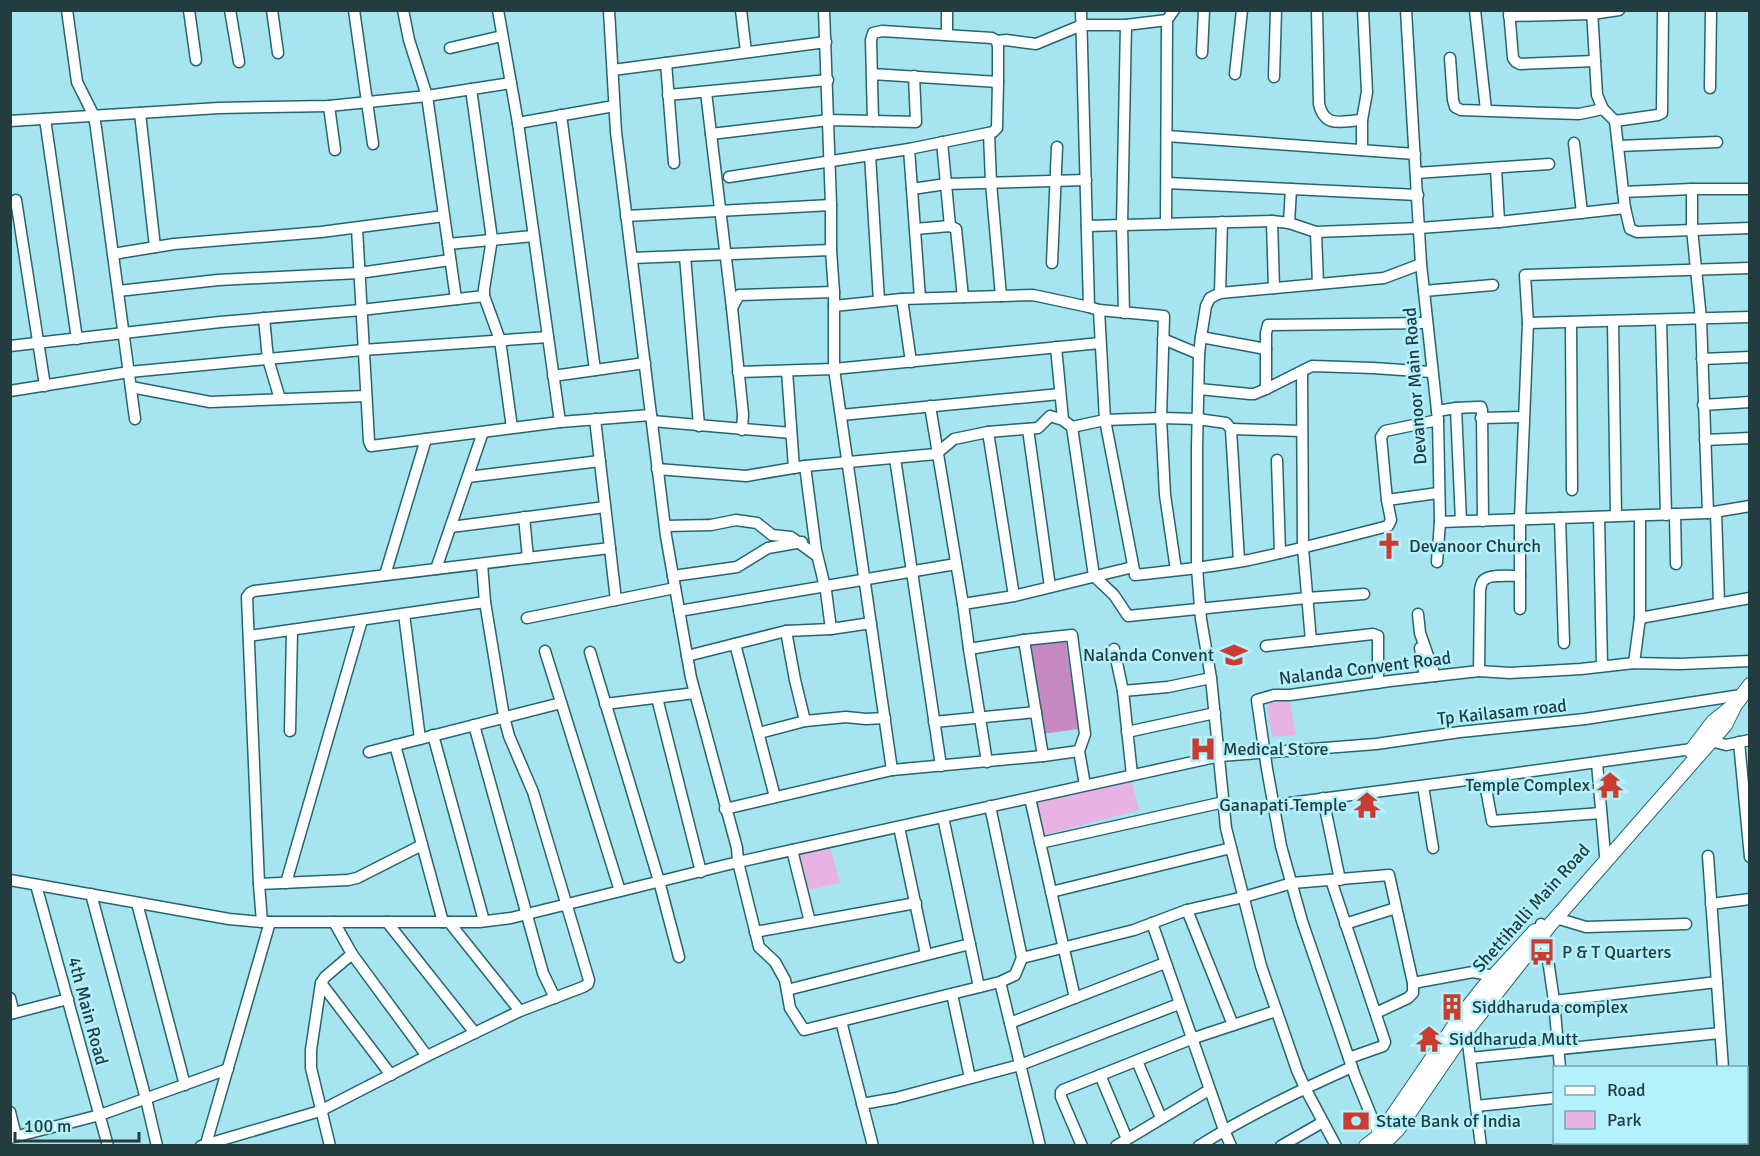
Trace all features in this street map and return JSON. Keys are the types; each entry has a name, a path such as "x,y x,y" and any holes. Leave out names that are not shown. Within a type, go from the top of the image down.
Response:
{"main road":[{"name":"Shettihalli Main Road","path":"1366,1146 1381,1142 1398,1129 1467,1030 1543,928 1696,752 1711,741 1725,726 1742,695"},
{"name":"Shettihalli Main Road","path":"1381,1142 1461,1016 1494,976 1556,918 1696,752 1713,722 1742,695"}],"street":[{"path":"67,10 77,82 94,116 135,419"},
{"path":"189,10 196,60"},
{"path":"230,10 239,62"},
{"path":"272,10 278,53"},
{"path":"354,10 373,144"},
{"path":"403,10 427,96 456,299"},
{"path":"498,10 518,123 560,422"},
{"path":"609,10 614,106 626,216 664,526 687,656 737,848 738,862 759,947 775,962 785,980 790,1008 804,1030 1000,982 1015,975 1022,958 990,806"},
{"path":"741,10 746,52"},
{"path":"824,10 834,292 834,369 892,770"},
{"path":"947,10 947,35"},
{"path":"1081,10 1088,226 1094,308 1100,343 1105,420 1135,575 1239,561 1303,548 1388,526 1391,520 1381,437 1385,431 1456,408 1480,407 1483,521"},
{"path":"1202,53 1204,10"},
{"path":"1235,74 1242,10"},
{"path":"1274,77 1276,10"},
{"path":"1317,10 1321,111 1330,122 1362,120"},
{"path":"1362,150 1362,120 1367,92 1363,10"},
{"name":"Devanoor Main Road","path":"1406,10 1419,228 1437,416 1440,522 1437,562"},
{"path":"1475,10 1486,110"},
{"path":"1595,61 1520,64 1516,62 1513,58 1509,14 1619,10"},
{"path":"1615,121 1658,116 1662,113 1663,10"},
{"path":"1710,88 1711,10"},
{"path":"1592,12 1597,95 1603,109 1615,121 1625,208 1630,229 1637,232 1749,228"},
{"path":"873,120 871,40 873,33 882,31 992,38 997,41 1036,44 1082,26 1126,25 1171,15 1166,224"},
{"path":"1124,312 1122,225 1126,25"},
{"path":"450,48 502,36"},
{"path":"729,177 909,149 996,130 998,128 997,41"},
{"path":"613,70 826,42"},
{"path":"1450,58 1453,100 1455,106 1461,110 1579,114 1603,109"},
{"path":"666,63 674,163"},
{"path":"872,74 998,82"},
{"path":"711,134 829,120 916,122 914,76"},
{"path":"668,95 828,80"},
{"path":"10,121 219,108 329,105 427,96 511,82"},
{"path":"471,89 492,239 484,296 500,340 513,428"},
{"path":"706,92 732,308 743,414 742,430"},
{"path":"329,105 335,150"},
{"path":"518,123 614,106"},
{"path":"140,113 155,247"},
{"path":"561,115 595,370"},
{"path":"45,118 77,339"},
{"path":"989,133 1001,296"},
{"path":"1167,136 1415,154"},
{"path":"942,142 950,226"},
{"path":"1618,146 1717,142"},
{"path":"1574,143 1582,213"},
{"path":"1052,262 1057,147"},
{"path":"909,149 920,298"},
{"path":"870,155 879,302"},
{"path":"1416,173 1549,164"},
{"path":"1496,168 1499,222"},
{"path":"912,189 946,184 1086,180"},
{"path":"1167,183 1418,195"},
{"path":"1289,224 1291,189"},
{"path":"1692,189 1692,230 1701,319 1705,440 1719,603"},
{"path":"1623,192 1749,189"},
{"path":"16,200 45,386"},
{"path":"626,216 831,205"},
{"path":"1088,226 1272,221 1316,232 1499,222 1625,208"},
{"path":"113,254 155,247 357,228 444,216"},
{"path":"1272,221 1274,288"},
{"path":"1220,293 1222,222"},
{"path":"915,229 950,226 956,229 963,297"},
{"path":"357,228 363,351 371,446 595,419 651,418 699,426 791,433"},
{"path":"1316,232 1318,284"},
{"path":"448,244 533,236"},
{"path":"632,258 831,250"},
{"path":"685,256 699,426"},
{"path":"118,291 219,280 359,273 450,260"},
{"path":"1336,1146 1297,1071 1276,1011 1261,966 1226,828 1220,756 1200,608 1197,568 1199,354 1206,306 1210,298 1220,293 1384,278 1422,264"},
{"path":"1520,609 1520,519 1528,323 1525,275 1749,268"},
{"path":"1424,291 1493,285"},
{"path":"732,308 740,295 834,292"},
{"path":"10,346 484,296"},
{"path":"834,306 920,298 1041,296 1094,308 1164,316 1161,418 1166,495 1176,570"},
{"path":"902,299 910,362"},
{"path":"1528,323 1749,317"},
{"path":"264,318 268,359 280,399"},
{"path":"1661,320 1671,514 1676,564"},
{"path":"1612,321 1616,516"},
{"path":"1571,322 1572,490"},
{"path":"1266,389 1268,326 1427,323"},
{"path":"10,391 129,372 548,337"},
{"path":"1201,337 1266,349"},
{"path":"1163,339 1199,354"},
{"path":"738,372 834,369 1100,343"},
{"path":"1056,347 1063,420"},
{"path":"1702,359 1749,357"},
{"path":"554,376 645,363"},
{"path":"1199,389 1254,394 1312,366 1432,372"},
{"path":"788,371 794,468"},
{"path":"1302,372 1303,548 1311,641"},
{"path":"131,387 210,402 366,396"},
{"path":"841,416 1060,394"},
{"path":"1703,405 1749,402"},
{"path":"930,406 987,762"},
{"path":"1456,408 1461,521"},
{"path":"657,468 740,476 805,466 936,453 954,439 988,432 1038,428 1050,416 1063,420 1072,427 1094,576 1114,595 1128,616 1364,594"},
{"path":"1481,418 1523,417"},
{"path":"1072,427 1105,420 1161,418 1198,419 1226,423 1231,429 1239,561"},
{"path":"595,419 616,600"},
{"path":"1028,429 1050,587"},
{"path":"1231,429 1302,431"},
{"path":"436,569 483,432"},
{"path":"988,432 1014,596"},
{"path":"1705,440 1749,438"},
{"path":"385,575 426,440"},
{"path":"895,458 941,766"},
{"path":"1277,460 1280,553"},
{"path":"468,477 600,461"},
{"path":"805,466 817,556 825,587 831,629"},
{"path":"1387,500 1438,493"},
{"path":"451,527 605,507"},
{"path":"1440,522 1640,516 1712,512 1749,507"},
{"path":"1634,663 1640,618 1640,516"},
{"path":"524,517 528,558"},
{"path":"1599,517 1602,666"},
{"path":"1560,518 1564,643"},
{"path":"664,526 711,525 736,520 757,523 772,535 791,537 817,556"},
{"path":"768,548 772,535"},
{"path":"673,576 737,567 768,548 800,543 814,537"},
{"path":"482,564 485,602 504,717 509,736 534,792 589,980 588,984 520,1011 320,1111 233,1141 203,1145 228,1069 266,922 259,885 249,636 248,597 250,593 254,591 610,548"},
{"path":"679,611 956,564"},
{"path":"963,604 1014,596 1133,567"},
{"path":"1479,671 1482,582 1485,578 1491,577 1520,576"},
{"path":"526,618 675,588"},
{"path":"1640,618 1749,598"},
{"path":"249,636 485,602"},
{"path":"404,614 420,739"},
{"path":"1418,614 1430,677"},
{"path":"286,883 362,620"},
{"path":"687,656 786,631 831,629 871,623"},
{"path":"290,731 292,630"},
{"path":"786,631 805,721"},
{"path":"1266,646 1373,634 1378,636 1378,683"},
{"path":"969,649 1072,635 1085,735 1079,751 1085,785"},
{"path":"1418,636 1430,677"},
{"path":"1024,640 1043,756"},
{"path":"735,644 775,797"},
{"path":"1114,649 1123,691 1132,775"},
{"path":"545,651 620,891"},
{"path":"590,652 659,881 679,957"},
{"name":"Nalanda Convent Road","path":"1381,1142 1302,921 1281,846 1257,700 1479,671 1510,673 1634,663 1749,661"},
{"path":"1123,691 1168,687 1211,678"},
{"path":"605,704 695,693"},
{"name":"Tp Kailasam road","path":"10,880 229,919 266,922 484,921 526,914 738,862 1220,756 1376,744 1460,732 1585,719 1742,695"},
{"path":"657,698 701,872"},
{"path":"369,752 561,703"},
{"path":"934,722 1036,712"},
{"path":"1127,732 1215,713"},
{"path":"759,733 805,721 846,717 885,718"},
{"path":"474,725 543,973 555,998"},
{"path":"433,735 484,921"},
{"path":"1711,741 1726,745 1744,741 1749,857"},
{"path":"395,745 422,846 446,922 520,1011"},
{"path":"725,809 892,770 1079,751"},
{"path":"1274,805 1696,752"},
{"path":"1597,763 1605,855"},
{"path":"1484,778 1492,821 1601,813"},
{"path":"1423,786 1433,848"},
{"path":"1030,798 1075,998"},
{"path":"1199,1146 1224,1130 1383,1046 1385,1042 1345,924 1335,880 1323,798"},
{"path":"1040,843 1224,802"},
{"path":"943,817 979,987"},
{"path":"899,827 926,954"},
{"path":"259,885 357,878 422,846"},
{"path":"1051,892 1231,848"},
{"path":"792,850 810,922"},
{"path":"1708,856 1723,1066"},
{"path":"1022,958 1134,930 1187,910 1292,883 1389,875 1413,982 1413,993 1408,998 1376,1013"},
{"name":"4th Main Road","path":"36,885 108,1146"},
{"path":"91,894 157,1146"},
{"path":"1711,904 1749,899"},
{"path":"137,903 185,1085"},
{"path":"755,932 916,903"},
{"path":"1345,924 1396,908"},
{"path":"1187,910 1233,1025"},
{"path":"1556,918 1586,927 1686,924"},
{"path":"334,922 352,954 427,1056"},
{"path":"387,922 475,1033"},
{"path":"1152,923 1191,1040 1231,1146"},
{"path":"1543,928 1554,1000 1560,1066"},
{"path":"787,990 969,944"},
{"path":"330,1146 311,1068 312,1040 321,983 352,954"},
{"path":"1010,1023 1165,963"},
{"path":"1413,982 1473,972 1494,976"},
{"path":"1000,982 1040,1146"},
{"path":"1554,1000 1717,982"},
{"path":"321,983 391,1075"},
{"path":"952,994 970,1078"},
{"path":"10,998 12,1014 68,999"},
{"path":"862,1104 896,1098 1020,1065 1179,1004"},
{"path":"1082,1146 1061,1097 1061,1092 1191,1040 1276,1011"},
{"path":"1461,1016 1467,1030 1481,1146"},
{"path":"840,1021 873,1146"},
{"path":"1470,1058 1720,1034"},
{"path":"1137,1061 1161,1118"},
{"path":"10,1112 13,1137 100,1115 228,1069"},
{"path":"1100,1075 1127,1139"},
{"path":"1116,1146 1209,1090"},
{"path":"1476,1106 1553,1098"},
{"path":"1281,1146 1323,1122"},
{"path":"1610,1146 1635,1144"}],"green space":[{"path":"1289,698 1296,735 1272,737 1266,700"},
{"path":"1130,775 1139,810 1041,836 1032,801"},
{"path":"830,847 840,883 809,890 799,854"}],"shaded area":[{"path":"1066,642 1079,729 1042,734 1030,645"}],"place":[{"name":"Devanoor Church","path":"1389,546"},
{"name":"Nalanda Convent","path":"1234,655"},
{"name":"Medical Store","path":"1203,749"},
{"name":"Temple Complex","path":"1610,785"},
{"name":"Ganapati Temple","path":"1367,805"},
{"name":"P & T Quarters","path":"1542,952"},
{"name":"Siddharuda complex","path":"1452,1007"},
{"name":"Siddharuda Mutt","path":"1429,1039"},
{"name":"State Bank of India","path":"1356,1121"}]}
